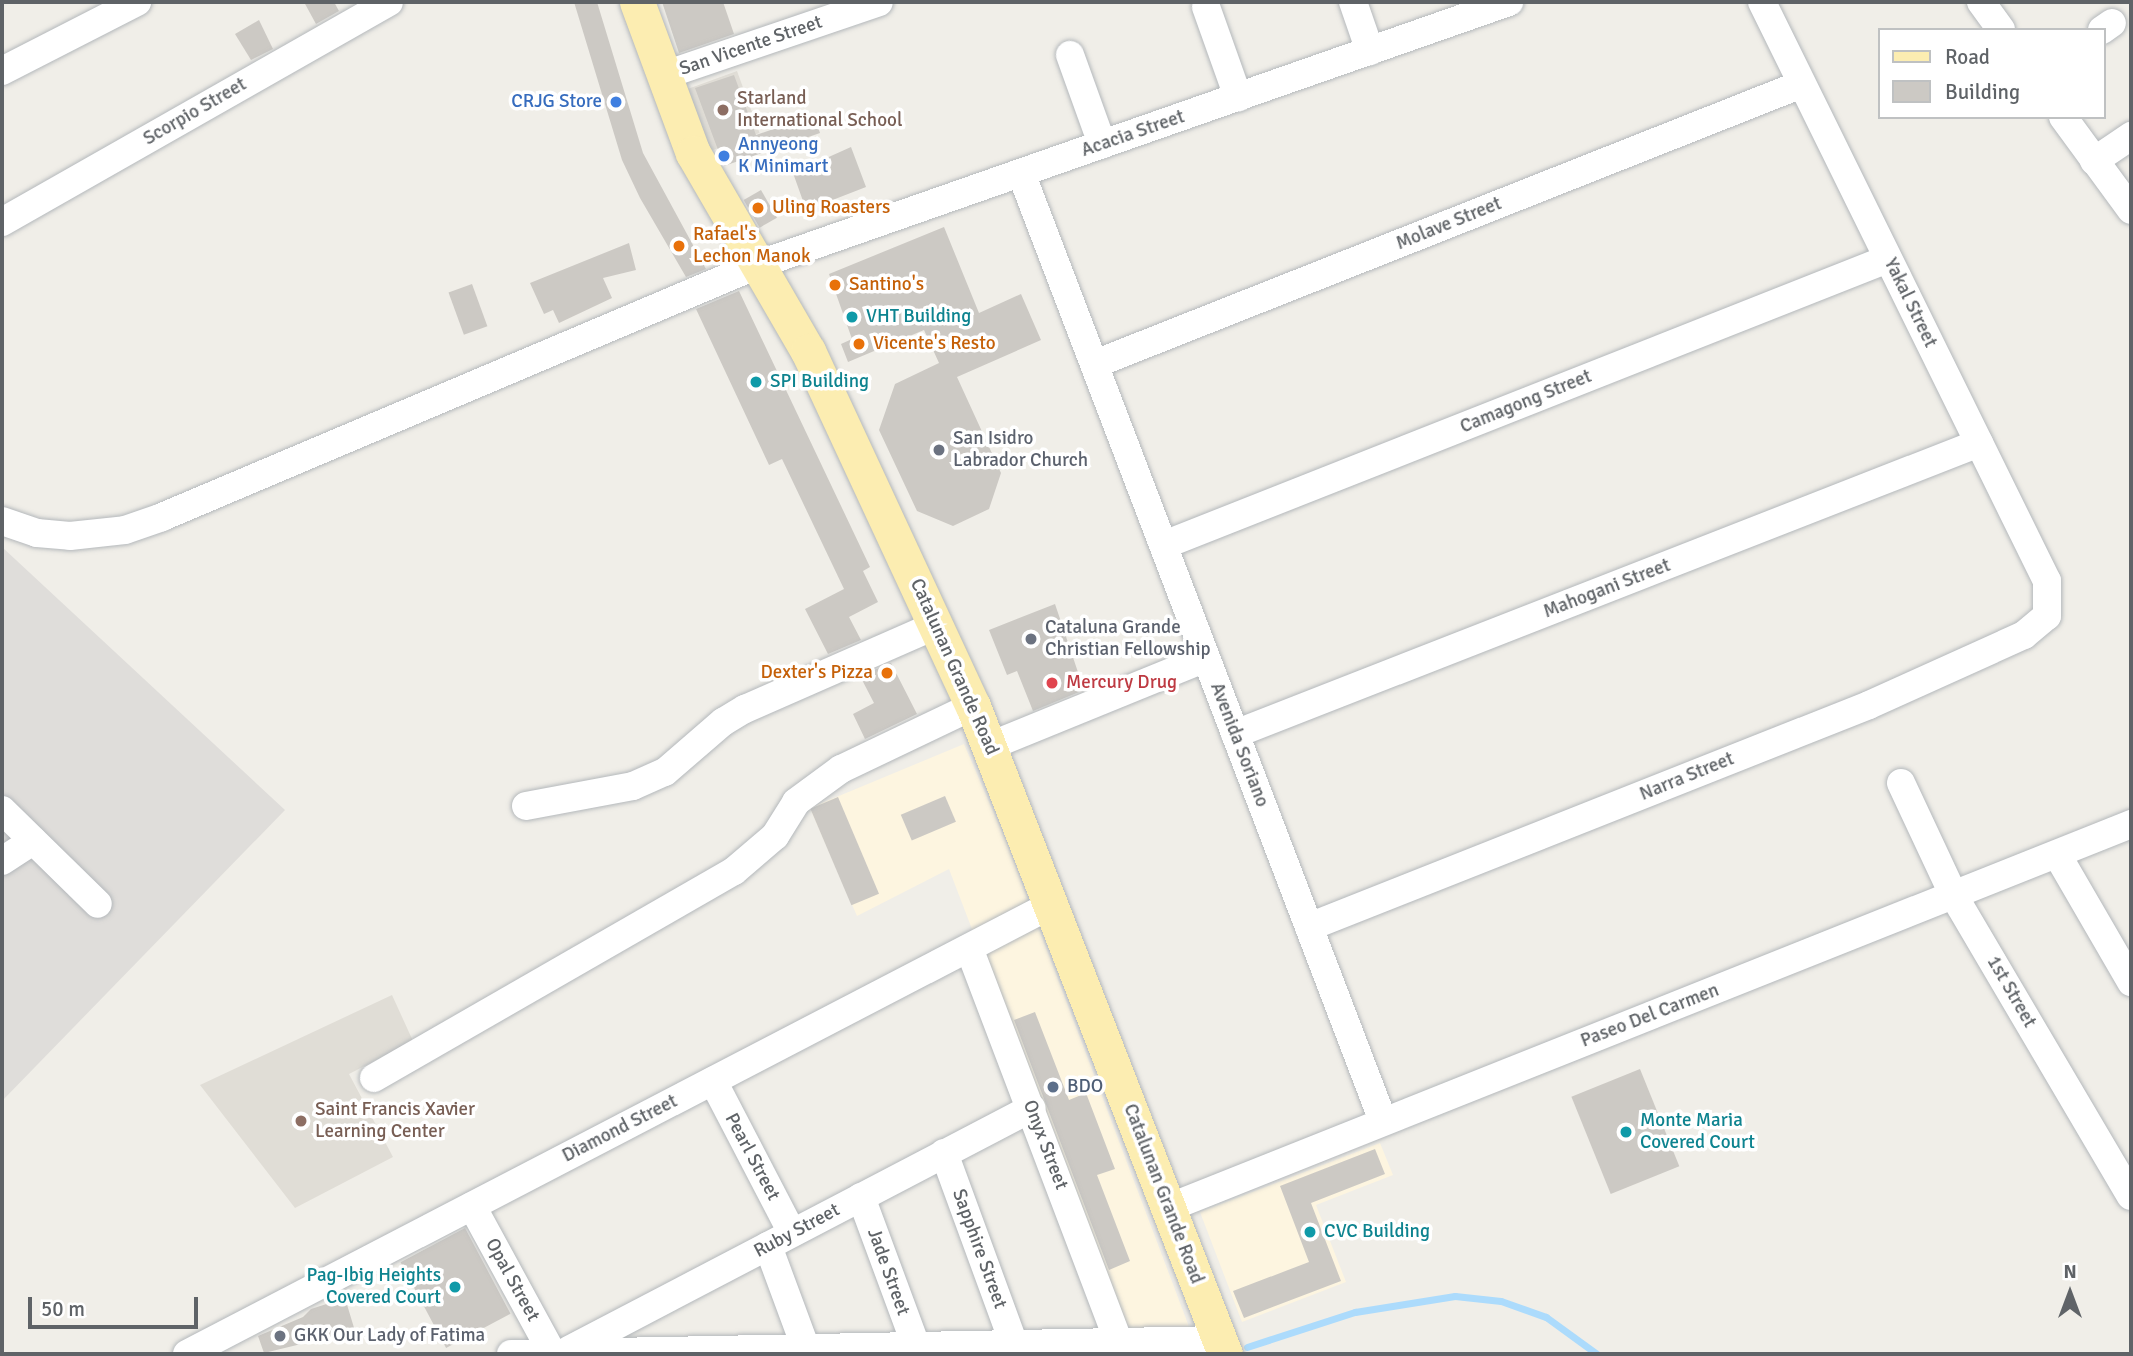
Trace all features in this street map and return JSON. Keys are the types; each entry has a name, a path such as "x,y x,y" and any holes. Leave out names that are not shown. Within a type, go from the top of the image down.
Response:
{"main road":[{"name":"Catalunan Grande Road","path":"637,2 662,76 693,153 824,384 973,706 1053,904 1222,1347"}],"street":[{"path":"2,71 137,2"},
{"name":"Scorpio Street","path":"2,222 388,2"},
{"name":"San Vicente Street","path":"662,76 831,10 879,2"},
{"path":"1353,2 1370,51"},
{"name":"Yakal Street","path":"1762,2 2048,581 2050,606"},
{"path":"1981,2 2000,28"},
{"name":"Acacia Street","path":"4,526 70,536 125,530 162,517 757,265 1504,3"},
{"path":"1206,7 1238,97"},
{"path":"1070,55 1102,144"},
{"name":"Molave Street","path":"1095,364 1802,84"},
{"path":"2064,119 2131,210"},
{"path":"2094,161 2131,136"},
{"name":"Avenida Soriano","path":"1021,173 1383,1121"},
{"name":"Camagong Street","path":"1164,545 1888,259"},
{"name":"Mahogani Street","path":"1235,734 1979,443"},
{"name":"Narra Street","path":"1309,927 1869,705 2024,635 2037,627 2050,606"},
{"path":"526,806 633,786 665,772 723,722 745,709 936,625"},
{"path":"989,746 1206,658"},
{"path":"374,1078 734,871 775,836 796,802 841,769 973,706"},
{"name":"1st Street","path":"1901,783 1954,896 2131,1196"},
{"path":"2,810 98,904"},
{"name":"Paseo Del Carmen","path":"1168,1208 2058,856 2131,824"},
{"path":"2,861 33,841"},
{"path":"2058,856 2131,982"},
{"name":"Diamond Street","path":"187,1354 1053,904"},
{"name":"Onyx Street","path":"969,948 1119,1342"},
{"name":"Pearl Street","path":"713,1081 780,1240 806,1349"},
{"name":"Ruby Street","path":"563,1353 1032,1108"},
{"name":"Sapphire Street","path":"944,1153 1014,1344"},
{"name":"Jade Street","path":"861,1197 916,1346"},
{"name":"Opal Street","path":"472,1206 552,1353"},
{"path":"510,1354 1119,1342 1222,1347"}],"shaded area":[{"name":"Starland International School","path":"737,71 760,133 709,151 686,89"},
{"path":"2,547 285,810 2,1101"},
{"path":"964,744 1005,839 1191,1332 1126,1332 949,869 857,916 810,808"},
{"name":"Saint Francis Xavier Learning Center","path":"392,995 413,1041 349,1074 393,1157 295,1208 200,1085"},
{"path":"1380,1143 1393,1175 1316,1205 1346,1282 1242,1322 1200,1212"}],"building":[{"path":"304,2 334,2 339,11 316,24"},
{"path":"574,2 597,2 643,153 706,269 686,277 640,198 622,160"},
{"path":"662,2 723,2 734,34 679,53"},
{"path":"259,20 273,49 251,60 235,34"},
{"path":"734,75 756,135 814,115 820,133 724,166 695,88"},
{"path":"851,147 866,187 830,201 833,207 808,215 793,173"},
{"path":"761,190 777,218 760,228 744,200"},
{"path":"944,227 979,313 1021,294 1041,340 957,377 1001,473 989,509 953,526 917,511 879,430 895,384 939,363 924,330 848,362 841,344 852,339 829,274"},
{"path":"629,243 636,270 603,278 612,298 559,323 553,310 544,314 530,283"},
{"path":"472,284 487,326 464,335 449,293"},
{"name":"SPI Building","path":"739,291 870,567 863,571 878,602 849,617 861,640 828,654 805,609 844,589 782,459 769,465 696,309"},
{"path":"1055,604 1084,690 1033,711 1017,671 1007,675 989,630"},
{"path":"891,663 917,714 865,739 853,714 874,703 860,676"},
{"path":"945,796 956,822 912,841 901,815"},
{"path":"838,797 879,894 851,905 810,809"},
{"path":"1035,1012 1069,1100 1086,1093 1115,1169 1097,1175 1130,1261 1109,1270 1014,1020"},
{"name":"Monte Maria Covered Court","path":"1640,1069 1679,1166 1611,1194 1571,1097"},
{"name":"CVC Building","path":"1375,1149 1385,1174 1311,1203 1341,1281 1244,1318 1233,1291 1309,1262 1280,1186"},
{"name":"Pag-Ibig Heights Covered Court","path":"465,1228 511,1314 446,1348 401,1262"},
{"path":"345,1298 355,1331 264,1353 258,1336 303,1317 311,1309"}],"waterway":[{"path":"1247,1347 1355,1312 1455,1296 1501,1301 1546,1317 1597,1354"}],"place":[{"name":"CRJG Store","path":"616,102"},
{"name":"Starland International School","path":"723,110"},
{"name":"Annyeong K Minimart","path":"724,156"},
{"name":"Uling Roasters","path":"758,208"},
{"name":"Rafael's Lechon Manok","path":"679,246"},
{"name":"Santino's","path":"835,285"},
{"name":"VHT Building","path":"852,317"},
{"name":"Vicente's Resto","path":"859,344"},
{"name":"SPI Building","path":"756,382"},
{"name":"San Isidro Labrador Church","path":"939,450"},
{"name":"Cataluna Grande Christian Fellowship","path":"1031,639"},
{"name":"Dexter's Pizza","path":"887,673"},
{"name":"Mercury Drug","path":"1052,683"},
{"name":"BDO","path":"1053,1087"},
{"name":"Saint Francis Xavier Learning Center","path":"301,1121"},
{"name":"Monte Maria Covered Court","path":"1626,1132"},
{"name":"CVC Building","path":"1310,1232"},
{"name":"Pag-Ibig Heights Covered Court","path":"455,1287"},
{"name":"GKK Our Lady of Fatima","path":"280,1336"}]}
